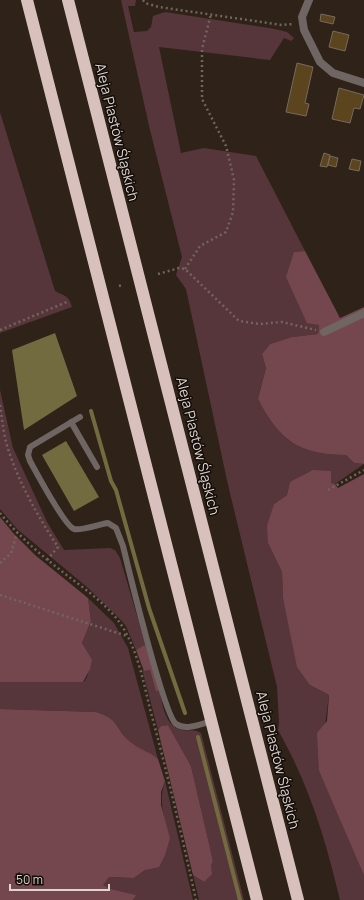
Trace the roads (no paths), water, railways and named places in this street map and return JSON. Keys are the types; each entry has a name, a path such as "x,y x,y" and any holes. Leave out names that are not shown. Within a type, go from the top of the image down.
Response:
{"highway":[{"path":"27,0 257,900"},
{"name":"Aleja Piastów Śląskich","path":"68,0 298,900"}],"street":[{"path":"309,0 302,17 303,24 314,52 325,69 333,73 364,82"},
{"path":"324,332 364,313"}],"lane":[{"path":"80,416 30,447 28,455 30,461 60,513 70,527 77,529 108,523 116,528 123,546 156,671 171,718 178,725 183,726 195,726 212,721"},
{"path":"71,422 97,467"}],"waterway":[{"path":"91,411 111,481 116,490 149,608 185,713"},
{"path":"198,737 240,900"}]}
